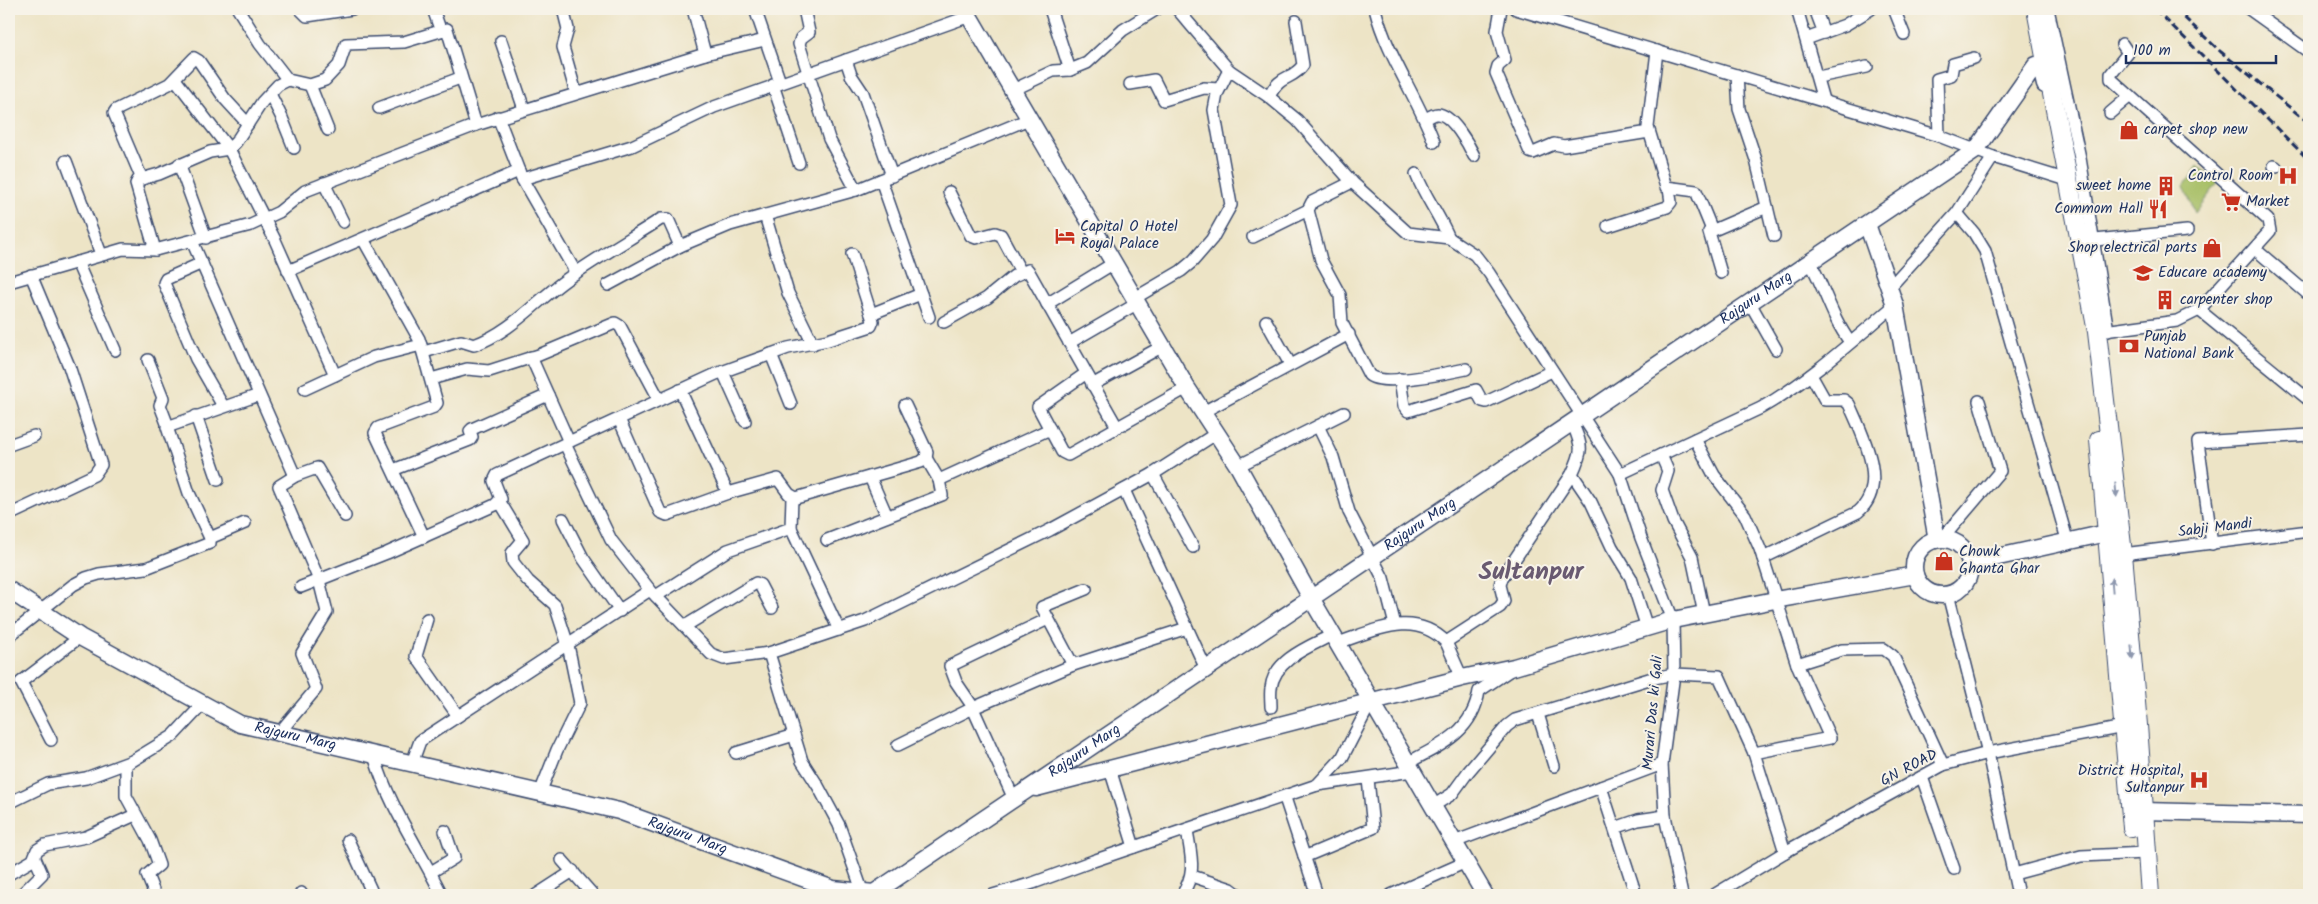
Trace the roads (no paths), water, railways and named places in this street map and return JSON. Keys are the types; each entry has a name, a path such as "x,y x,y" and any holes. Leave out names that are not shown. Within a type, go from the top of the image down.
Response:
{"main road":[{"path":"2036,9 2100,329 2103,390 2110,430 2114,532 2132,726 2143,811 2138,895"},
{"path":"2114,532 2123,554 2140,854 2150,895"}],"street":[{"path":"238,9 260,44 288,80 310,85 324,80 339,65 346,44 404,42 440,29 448,30 460,78 476,125"},
{"path":"300,9 307,16 352,9"},
{"path":"433,9 440,29"},
{"path":"563,9 568,29 563,47 576,93"},
{"path":"693,9 705,54"},
{"path":"755,9 766,40 776,84 799,163"},
{"path":"804,9 809,32 800,38 799,44 830,139 856,190"},
{"path":"1050,9 1070,70"},
{"path":"1013,90 1053,71 1070,70 1093,59 1123,30 1158,9"},
{"path":"1177,9 1229,70 1269,97 1298,120 1352,182 1408,233 1449,238 1475,255 1552,370 1577,418 1620,474 1641,538 1673,620"},
{"path":"1375,9 1390,49 1426,119 1434,142"},
{"path":"1501,9 1497,31 1505,60 1498,66 1496,73 1530,152 1556,144 1564,146 1649,132"},
{"path":"1516,9 1550,14 1657,51 1939,136 1993,157 2064,179"},
{"path":"1797,9 1818,77 1823,100"},
{"path":"1815,9 1824,33"},
{"path":"1806,40 1851,22 1871,9"},
{"path":"1894,9 1904,34"},
{"path":"2029,9 2038,65 2043,73 2064,179 2090,327 2100,329 2177,321 2199,310 2270,231 2268,220 2110,76 2128,54 2122,44"},
{"path":"2048,9 2080,158 2095,240 2100,329"},
{"path":"2249,9 2309,52"},
{"path":"288,271 521,175 632,146 714,107 846,60 967,13 1187,388 1238,466 1310,598 1485,895"},
{"path":"1269,97 1277,83 1297,71 1303,65 1296,21"},
{"path":"9,282 101,254 129,248 155,250 206,238 264,220 279,212 298,195 324,183 498,117 705,54 766,40"},
{"path":"501,41 524,109"},
{"path":"1608,226 1667,207 1671,202 1669,189 1665,184 1649,132 1649,112 1657,51"},
{"path":"142,179 114,113 116,110 163,87 175,79 191,60 196,58 230,105 248,124"},
{"path":"1939,136 1937,80 1950,75 1953,64 1974,58"},
{"path":"846,60 851,74 863,93 892,176"},
{"name":"Rajguru Marg","path":"9,590 80,637 240,724 619,811 832,889 872,894 1976,150 2038,65"},
{"path":"1818,77 1867,67"},
{"path":"1069,344 1181,271 1212,240 1231,205 1214,110 1219,89 1229,70"},
{"path":"1737,75 1739,109 1756,160 1774,236"},
{"path":"379,108 460,78"},
{"path":"175,79 229,149 335,374"},
{"path":"155,250 136,184 142,179 159,174 210,152 229,149 270,94 278,85 288,80"},
{"path":"1130,84 1154,80 1164,100 1204,88 1219,89"},
{"path":"310,85 328,130"},
{"path":"270,94 294,148"},
{"path":"2110,113 2130,96"},
{"path":"1426,119 1436,114 1443,116 1463,136 1474,156"},
{"path":"498,117 521,175 576,273"},
{"path":"608,285 680,246 730,225 856,190 1029,119"},
{"path":"1890,287 1957,213 1993,157"},
{"path":"66,161 101,254"},
{"path":"179,164 206,238"},
{"path":"1416,174 1421,188 1439,216 1449,238"},
{"path":"881,180 929,317"},
{"path":"1253,237 1308,210 1312,202 1352,182"},
{"path":"324,183 343,222"},
{"path":"1669,189 1696,190 1712,230"},
{"path":"949,192 971,236 976,238 995,233 1000,235 1021,272"},
{"path":"1721,273 1709,236 1712,230 1767,207"},
{"path":"1308,210 1321,260 1340,295 1341,317 1372,378 1400,379 1466,369"},
{"path":"1957,213 1985,251 2068,542"},
{"path":"765,215 788,293 812,344"},
{"path":"305,389 374,357 461,341 470,344 479,343 512,325 523,313 576,273 664,218 670,223 680,246"},
{"path":"1867,224 1895,305 1940,539"},
{"path":"2095,240 2186,231"},
{"path":"363,239 422,349 431,379 436,406 378,428 375,431 424,537"},
{"path":"192,241 295,476"},
{"path":"2255,249 2309,294"},
{"path":"540,793 557,750 580,703 568,645 555,605 528,581 512,562 512,554 523,540 500,502 501,499 494,481 497,475 659,399 722,372 771,354 871,326 872,314 852,254"},
{"path":"77,262 116,350"},
{"path":"1810,262 1826,291 1835,318 1850,342"},
{"path":"1047,304 1114,263"},
{"path":"202,264 166,279 164,283 196,359 223,406"},
{"path":"944,322 987,298 1021,272 1026,270 1031,272 1085,374 1117,427"},
{"path":"9,515 94,475 101,465 69,366 31,275"},
{"path":"872,314 921,294"},
{"path":"1750,303 1776,349"},
{"path":"1620,474 1761,408 1811,375 1895,305"},
{"path":"2199,310 2309,400"},
{"path":"1266,321 1290,364"},
{"path":"431,379 467,369 489,372 531,357 610,324 618,324 659,399"},
{"path":"1203,412 1348,334"},
{"path":"1092,385 1163,346"},
{"path":"771,354 791,404"},
{"path":"531,357 611,540 653,593 711,654 724,658 769,653 865,621 1050,530 1153,474 1217,433"},
{"path":"9,636 73,585 86,578 99,574 153,566 207,546 211,541 189,493 167,433 168,426 160,406 163,398 148,360"},
{"path":"1400,379 1404,406 1408,411 1476,390 1482,401 1486,402 1552,370"},
{"path":"722,372 745,421"},
{"path":"1085,374 1039,406 1062,452 1068,455 1187,388"},
{"path":"1763,558 1858,512 1865,505 1871,492 1873,474 1863,440 1849,404 1844,400 1826,400 1811,375"},
{"path":"680,390 728,493"},
{"path":"168,426 260,395"},
{"path":"393,470 470,440 472,429 548,395"},
{"path":"1940,539 2000,471 1979,401"},
{"path":"827,540 942,495 939,480 926,458 927,452 905,405"},
{"path":"1238,466 1344,413"},
{"path":"196,416 218,480"},
{"path":"1446,642 1500,607 1504,601 1500,585 1502,578 1572,474 1581,455 1577,418"},
{"path":"619,419 663,515 728,493 778,479 792,497 791,528 838,630"},
{"path":"1318,426 1333,457 1347,506 1386,587 1395,625"},
{"path":"939,480 1050,429"},
{"path":"2212,544 2198,442 2309,435"},
{"path":"9,445 34,436"},
{"path":"1695,439 1714,475 1741,508 1763,558 1775,600 1798,664 1830,738 1754,753"},
{"path":"1661,455 1668,471 1662,490 1672,521 1692,558 1704,614"},
{"path":"792,497 796,498 870,477 926,458"},
{"path":"279,733 316,689 302,654 326,612 319,580 278,489 281,483 317,468 345,516"},
{"path":"1153,474 1193,547"},
{"path":"1572,474 1591,502 1612,547 1631,578 1647,628"},
{"path":"870,477 887,516"},
{"path":"1124,490 1206,669"},
{"path":"301,587 424,537 500,502"},
{"path":"563,519 583,558 620,611"},
{"path":"210,538 245,523"},
{"path":"412,763 420,741 620,611 728,550 791,528"},
{"name":"Sabji Mandi","path":"2123,554 2309,531"},
{"path":"1971,563 2114,532"},
{"path":"1940,539 1956,542 1966,550 1971,563 1969,577 1961,588 1948,594 1935,594 1929,591 1923,587 1915,576 1914,562 1920,550 1930,541 1940,539"},
{"path":"1048,619 950,666 956,682 973,708 1019,795 1110,769 1462,678 1514,667 1673,620 1915,576"},
{"path":"685,626 756,583 760,585 772,608"},
{"path":"1073,665 1042,609 1044,605 1086,588"},
{"path":"1948,594 1988,753 2018,895"},
{"path":"427,619 416,656 458,716"},
{"name":"Murari Das ki Gali","path":"1673,620 1674,674 1662,764 1665,816 1682,895"},
{"path":"1271,708 1271,687 1282,666 1299,652 1334,639 1395,625 1408,623 1438,634 1446,642 1462,678"},
{"path":"898,745 973,708 1073,665 1187,628"},
{"path":"51,740 21,682 80,637"},
{"path":"1798,664 1842,650 1884,649 1893,656 1943,765"},
{"path":"769,653 802,761 818,786 872,894"},
{"path":"993,895 1033,884 1285,798 1317,785 1368,779 1410,767 1458,734 1476,706 1479,691 1514,667"},
{"path":"1433,806 1452,794 1507,726 1515,720 1649,679 1674,674 1719,676 1754,753 1785,852"},
{"path":"1317,785 1342,758 1372,702"},
{"path":"9,803 48,784 86,778 126,764 172,736 203,704"},
{"path":"1538,714 1554,766"},
{"name":"GN ROAD","path":"1714,895 1785,852 1943,765 1988,753 2132,726"},
{"path":"736,753 794,735"},
{"path":"374,755 387,793 442,895"},
{"path":"126,764 126,796 150,840 159,865 147,875 155,895"},
{"path":"1454,842 1662,764"},
{"path":"1110,769 1134,848"},
{"path":"1922,777 1954,869"},
{"path":"1304,857 1373,828 1368,779"},
{"path":"1601,787 1636,895"},
{"path":"1285,798 1317,895"},
{"path":"2143,811 2309,815"},
{"path":"20,895 42,874 35,858 37,850 45,845 86,837 135,815"},
{"path":"1614,828 1638,820 1665,816"},
{"path":"1182,895 1193,871 1187,830"},
{"path":"431,872 454,858 445,831"},
{"path":"348,840 371,890 368,895"},
{"path":"2014,874 2081,856 2140,854"},
{"path":"10,870 35,858"},
{"path":"562,860 593,895"},
{"path":"1392,895 1466,862"},
{"path":"536,895 573,871"},
{"path":"1192,876 1231,888 1239,895"},
{"path":"1033,884 1038,895"}],"railway":[{"path":"2155,9 2309,160"},
{"path":"2175,9 2221,52 2309,123"}],"place":[{"name":"carpet shop new","path":"2129,130"},
{"name":"Control Room","path":"2288,176"},
{"name":"sweet home","path":"2166,186"},
{"name":"Market","path":"2231,202"},
{"name":"Commom Hall","path":"2158,209"},
{"name":"Capital O Hotel Royal Palace","path":"1065,236"},
{"name":"Shop electrical parts","path":"2212,248"},
{"name":"Educare academy","path":"2143,273"},
{"name":"carpenter shop","path":"2165,300"},
{"name":"Punjab National Bank","path":"2129,346"},
{"name":"Chowk Ghanta Ghar","path":"1944,561"},
{"name":"District Hospital, Sultanpur","path":"2199,780"}],"district":[{"name":"Sultanpur","path":"1531,572"}]}
